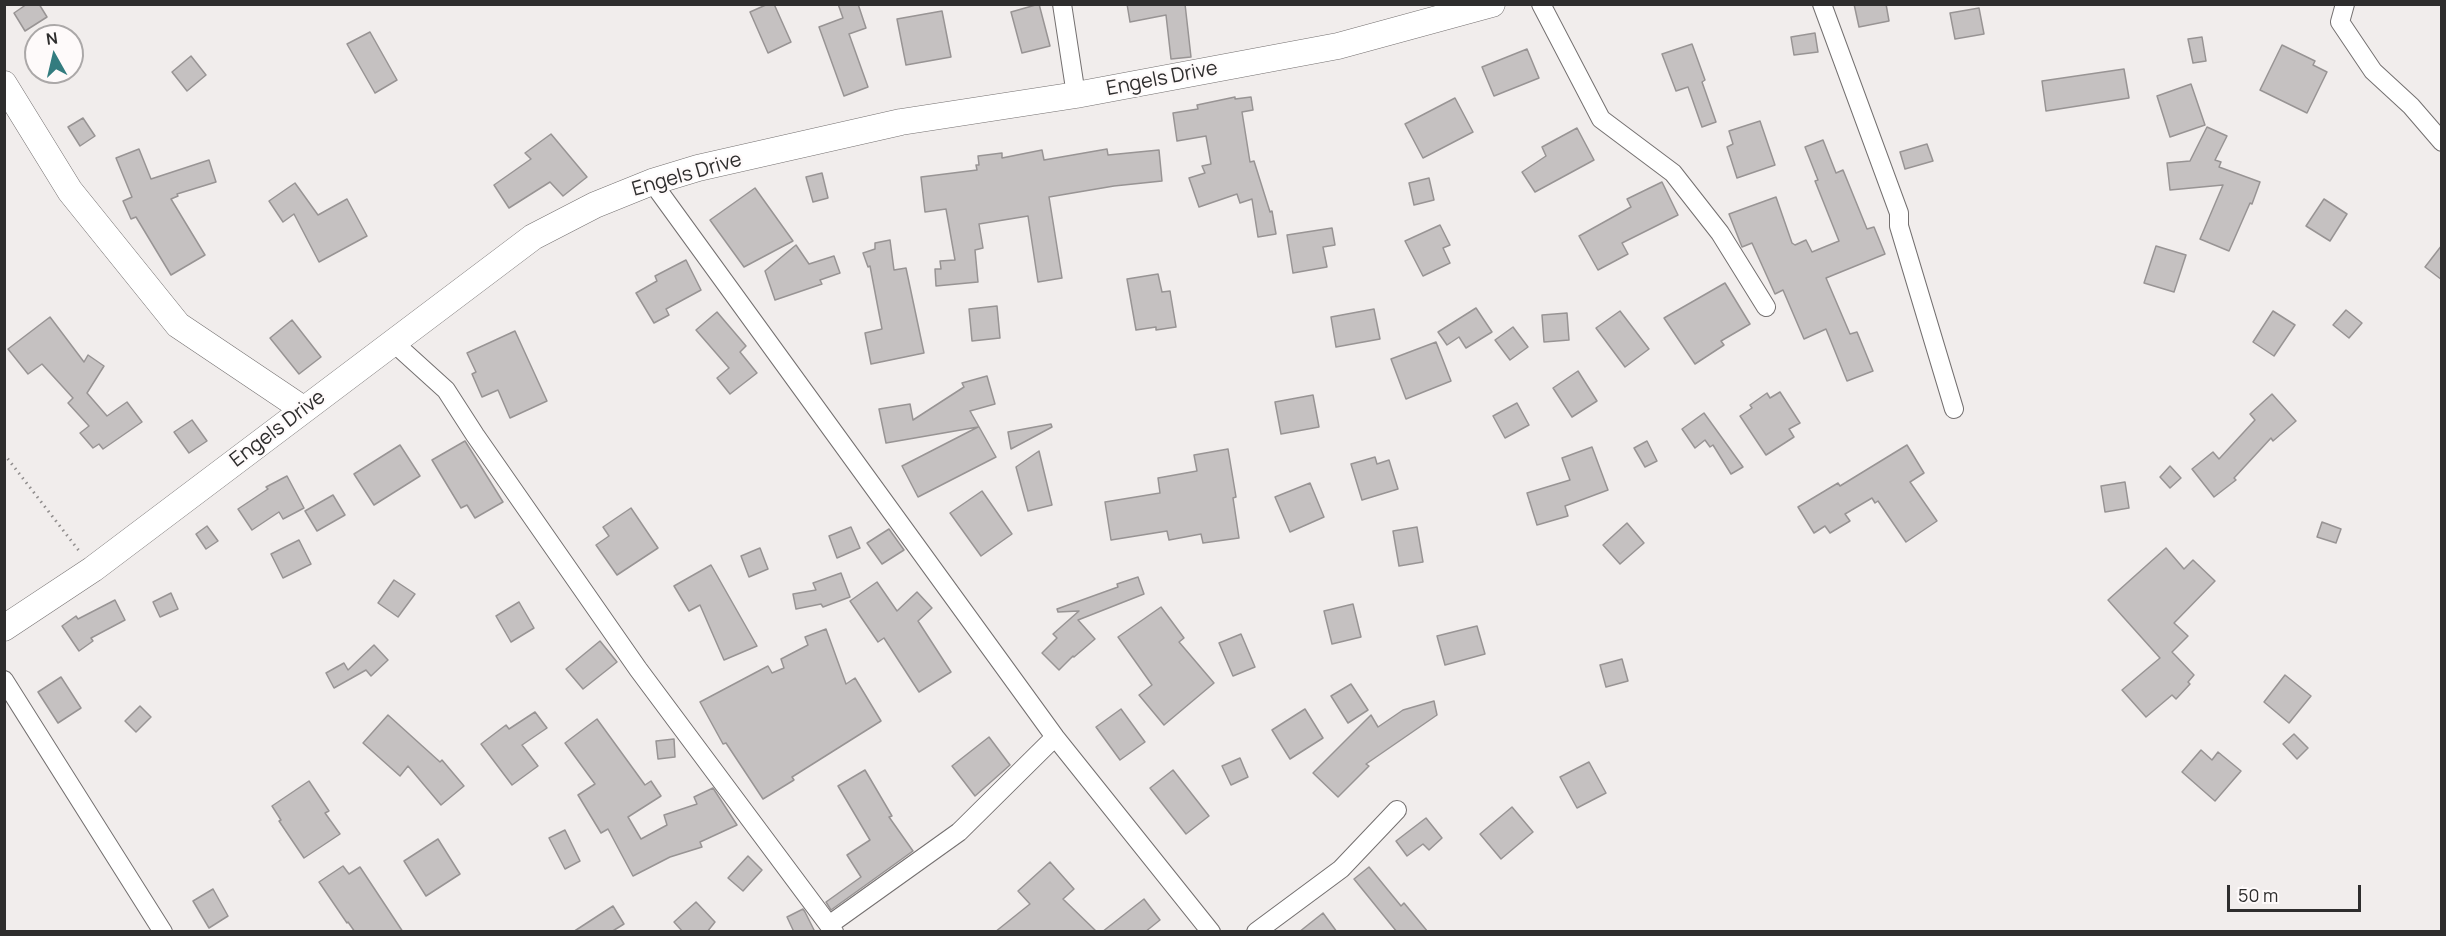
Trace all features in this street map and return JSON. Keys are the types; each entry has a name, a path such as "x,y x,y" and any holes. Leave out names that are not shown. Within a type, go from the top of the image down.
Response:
{"street":[{"path":"1062,4 1076,95"},
{"name":"Engels Drive","path":"4,628 93,569 533,237 595,205 652,182 698,168 901,122 1076,95 1338,45 1492,4"},
{"path":"1541,4 1601,119 1673,173 1720,233 1766,307"},
{"path":"1822,4 1899,213 1899,226 1954,409"},
{"path":"2345,4 2340,22 2373,71 2411,106 2442,142"},
{"path":"4,84 70,191 178,325 303,410"},
{"path":"652,182 1055,737 1211,932"},
{"path":"393,342 446,390 638,669 832,928 959,832 1055,737"},
{"path":"4,680 163,932"},
{"path":"1256,932 1341,869 1396,810"}],"path":[{"path":"4,454 93,569"}],"building":[{"path":"27,4 39,4 47,17 36,24 24,24 24,29 14,13"},
{"path":"768,4 774,4 791,42 768,53 750,12"},
{"path":"838,4 858,4 866,28 849,34 868,87 844,96 819,27 843,18"},
{"path":"1039,4 1050,46 1022,53 1011,12"},
{"path":"1127,4 1185,4 1191,57 1171,59 1166,15 1130,22"},
{"path":"1854,4 1886,4 1889,21 1859,27"},
{"path":"1979,8 1984,34 1955,39 1950,13"},
{"path":"942,11 951,57 906,65 897,19"},
{"path":"370,32 397,80 375,93 347,44"},
{"path":"1815,33 1818,52 1794,55 1791,37"},
{"path":"2202,37 2206,61 2193,63 2188,39"},
{"path":"1692,44 1705,80 1702,82 1716,122 1702,127 1688,87 1676,91 1662,54"},
{"path":"2282,45 2315,61 2313,65 2327,72 2307,113 2260,90"},
{"path":"1527,49 1539,78 1494,96 1482,67"},
{"path":"191,56 206,75 187,91 172,72"},
{"path":"2124,69 2129,98 2046,111 2042,81"},
{"path":"2191,84 2205,125 2170,137 2157,96"},
{"path":"1235,97 1235,99 1251,97 1253,110 1242,112 1250,162 1254,161 1270,212 1272,211 1276,234 1258,237 1252,199 1240,203 1237,194 1199,207 1189,178 1205,173 1202,166 1211,164 1206,136 1177,141 1173,113 1198,109 1197,105"},
{"path":"1455,98 1473,132 1423,158 1405,124"},
{"path":"83,118 95,136 80,146 68,127"},
{"path":"1760,121 1775,165 1737,178 1727,147 1733,144 1729,131"},
{"path":"2207,127 2227,136 2215,160 2221,162 2219,167 2260,182 2229,251 2200,239 2223,185 2170,190 2167,163 2190,161"},
{"path":"1577,128 1594,160 1535,192 1522,172 1546,156 1542,147"},
{"path":"551,134 587,177 563,196 550,182 509,208 494,185 531,159 525,153"},
{"path":"1823,140 1836,173 1843,170 1867,229 1874,227 1885,254 1826,278 1850,334 1857,332 1873,371 1847,381 1826,329 1804,339 1783,290 1775,294 1752,243 1742,247 1729,214 1776,197 1792,243 1795,245 1806,240 1812,252 1839,241 1815,181 1818,180 1805,147"},
{"path":"1927,144 1933,161 1905,169 1900,152"},
{"path":"139,149 151,179 209,160 216,182 177,194 178,196 171,199 205,255 171,275 136,217 131,219 123,201 132,197 116,158"},
{"path":"1107,149 1108,155 1159,150 1162,181 1049,197 1062,278 1038,282 1028,216 979,224 983,248 975,250 978,282 936,286 935,269 941,269 940,261 955,260 946,209 925,212 921,177 977,170 978,156 1002,153 1002,158 1042,150 1044,160"},
{"path":"822,173 828,198 813,202 806,177"},
{"path":"1429,178 1434,200 1414,205 1409,183"},
{"path":"1662,182 1678,215 1622,243 1628,254 1598,270 1579,236 1631,207 1627,199"},
{"path":"295,183 318,215 347,199 367,236 319,262 294,214 283,222 269,201"},
{"path":"755,188 793,241 744,267 710,220"},
{"path":"2324,199 2347,214 2330,241 2306,226"},
{"path":"1440,225 1450,245 1443,248 1450,263 1423,276 1405,241"},
{"path":"1332,228 1335,245 1323,247 1327,267 1293,273 1287,235"},
{"path":"890,240 894,270 906,268 924,353 871,364 865,333 882,329 870,266 868,267 863,253 875,249 875,243"},
{"path":"796,245 809,264 834,256 840,273 820,280 822,284 775,300 765,271"},
{"path":"2442,245 2442,280 2425,267"},
{"path":"2156,246 2186,255 2174,292 2144,283"},
{"path":"686,260 701,290 666,309 669,315 654,323 636,293 657,281 655,276"},
{"path":"1158,274 1162,292 1170,291 1176,327 1136,330 1127,279"},
{"path":"1725,283 1750,324 1721,341 1724,345 1695,364 1664,318"},
{"path":"997,306 1000,338 972,341 969,309"},
{"path":"1476,308 1492,332 1466,348 1459,337 1447,345 1438,332"},
{"path":"1374,309 1380,339 1336,347 1331,317"},
{"path":"2346,310 2362,323 2349,338 2333,325"},
{"path":"1620,311 1649,349 1625,367 1596,328"},
{"path":"2273,311 2295,325 2274,356 2253,342"},
{"path":"717,312 746,346 740,352 757,373 730,394 717,378 729,368 696,330"},
{"path":"1567,313 1569,340 1544,342 1542,315"},
{"path":"50,317 84,362 88,355 104,366 87,393 107,416 127,402 142,422 103,449 99,444 93,448 80,433 89,426 68,403 73,398 42,364 28,374 8,349"},
{"path":"292,320 321,357 299,374 270,338"},
{"path":"1513,327 1528,347 1510,360 1495,340"},
{"path":"515,331 547,401 510,418 498,390 482,397 472,374 476,372 467,353"},
{"path":"1436,342 1451,381 1406,399 1391,359"},
{"path":"1578,371 1597,401 1572,417 1553,388"},
{"path":"987,376 995,404 970,411 996,457 918,497 902,466 978,427 886,443 879,409 910,404 913,420 964,387 962,383"},
{"path":"1780,392 1800,423 1789,429 1794,437 1766,455 1740,416 1752,408 1750,405 1767,393 1770,398"},
{"path":"2272,394 2296,421 2273,441 2271,438 2234,478 2236,480 2214,497 2192,469 2213,452 2219,459 2255,420 2250,414"},
{"path":"1313,395 1319,427 1281,434 1275,402"},
{"path":"1517,403 1529,425 1505,438 1493,416"},
{"path":"1704,413 1743,467 1731,474 1713,445 1710,447 1705,440 1695,448 1682,429"},
{"path":"192,420 207,441 189,453 174,432"},
{"path":"1051,424 1052,427 1011,449 1008,432"},
{"path":"465,441 503,502 475,518 467,505 461,508 432,460"},
{"path":"1647,441 1657,461 1645,467 1634,448"},
{"path":"400,445 420,476 374,505 354,474"},
{"path":"1907,445 1924,473 1910,482 1937,521 1906,542 1878,501 1875,503 1872,498 1845,514 1850,521 1830,533 1825,526 1814,533 1798,507 1838,483 1840,486"},
{"path":"1592,447 1608,490 1565,506 1568,516 1537,525 1527,493 1570,480 1562,458"},
{"path":"1228,449 1236,497 1233,498 1239,538 1203,543 1201,534 1169,540 1167,531 1111,540 1105,502 1160,493 1158,478 1197,471 1194,455"},
{"path":"1039,451 1052,505 1028,511 1016,467"},
{"path":"1375,457 1377,464 1389,460 1398,489 1362,500 1351,464"},
{"path":"2170,466 2181,478 2170,488 2160,477"},
{"path":"287,476 304,508 283,519 279,512 252,530 238,509 268,489 266,487"},
{"path":"2125,482 2129,508 2105,512 2101,486"},
{"path":"1310,483 1324,517 1290,532 1275,497"},
{"path":"982,491 1012,534 981,556 950,513"},
{"path":"333,495 345,515 317,531 305,511"},
{"path":"631,508 658,548 617,575 596,545 609,536 603,527"},
{"path":"2322,522 2341,529 2336,543 2317,537"},
{"path":"1627,523 1644,543 1620,564 1603,545"},
{"path":"207,526 218,541 206,549 196,534"},
{"path":"851,527 860,548 837,558 829,536"},
{"path":"1417,527 1423,562 1399,566 1393,531"},
{"path":"889,529 904,550 882,564 867,543"},
{"path":"299,540 311,564 283,578 271,554"},
{"path":"760,548 768,569 749,577 741,556"},
{"path":"2166,548 2184,569 2193,560 2215,581 2174,623 2188,636 2172,652 2194,675 2188,682 2190,684 2176,699 2172,695 2146,717 2122,690 2160,658 2108,600"},
{"path":"711,565 757,646 724,660 700,605 689,611 674,586"},
{"path":"841,573 850,597 823,607 821,604 796,609 793,594 816,590 813,583"},
{"path":"1138,577 1144,594 1078,620 1095,639 1059,670 1042,653 1057,638 1053,634 1079,611 1058,612 1057,609 1118,587 1117,584"},
{"path":"394,580 415,594 398,617 378,603"},
{"path":"877,582 897,611 917,592 932,608 918,621 951,672 919,692 884,638 878,642 850,601"},
{"path":"171,593 178,609 160,617 153,602"},
{"path":"115,600 125,620 91,638 93,641 79,651 62,626 76,616 78,619"},
{"path":"519,602 534,628 511,642 496,616"},
{"path":"1353,604 1361,637 1332,644 1324,611"},
{"path":"1161,607 1184,638 1179,642 1214,683 1164,725 1139,695 1152,685 1118,637"},
{"path":"1477,626 1485,654 1445,665 1437,636"},
{"path":"826,629 846,684 855,678 881,721 792,777 794,780 763,799 726,743 723,744 700,702 768,666 772,673 784,668 781,659 808,645 805,637"},
{"path":"1241,634 1255,667 1233,676 1219,643"},
{"path":"600,641 617,662 583,689 566,669"},
{"path":"374,645 388,660 371,676 366,670 334,688 326,673 344,663 348,670"},
{"path":"1622,659 1628,681 1606,687 1600,665"},
{"path":"2285,675 2311,696 2289,723 2264,702"},
{"path":"61,677 81,708 58,723 38,692"},
{"path":"1351,684 1368,710 1348,723 1331,696"},
{"path":"1434,701 1437,715 1366,764 1369,766 1338,797 1313,773 1371,715 1378,727 1403,710"},
{"path":"140,706 151,717 136,732 125,721"},
{"path":"1121,709 1145,742 1120,760 1096,727"},
{"path":"1305,709 1323,738 1290,759 1272,730"},
{"path":"535,712 547,728 522,745 538,766 512,785 481,744 506,725 509,729"},
{"path":"388,715 440,762 442,760 464,786 441,805 408,766 400,776 363,743"},
{"path":"597,719 645,785 651,781 661,796 628,817 641,839 667,825 664,815 697,804 694,797 713,788 737,825 700,842 702,847 670,857 633,876 608,829 601,833 578,795 595,784 565,743"},
{"path":"2294,734 2308,748 2297,759 2283,744"},
{"path":"989,737 1010,765 975,796 952,766"},
{"path":"674,739 675,757 658,759 656,741"},
{"path":"2201,750 2212,760 2218,752 2241,771 2215,801 2182,772"},
{"path":"1240,758 1248,777 1231,785 1222,766"},
{"path":"1589,762 1606,793 1577,808 1560,777"},
{"path":"865,770 892,816 889,817 913,851 831,910 826,902 861,877 847,855 870,840 838,786"},
{"path":"1173,770 1209,816 1186,834 1150,788"},
{"path":"309,781 329,811 325,813 340,834 304,858 279,821 281,820 272,806"},
{"path":"1512,807 1533,832 1501,859 1480,834"},
{"path":"1426,818 1442,838 1429,850 1423,844 1407,856 1396,841"},
{"path":"565,830 580,861 565,869 549,838"},
{"path":"438,839 460,874 426,896 404,861"},
{"path":"748,856 762,870 743,891 728,878"},
{"path":"1050,862 1074,889 1063,899 1097,932 995,932 1030,904 1018,891"},
{"path":"343,866 349,874 360,867 403,932 355,932 319,882"},
{"path":"1369,867 1401,906 1404,903 1428,932 1397,932 1354,879"},
{"path":"213,889 228,916 209,928 193,901"},
{"path":"1144,899 1160,920 1145,932 1102,932"},
{"path":"696,902 715,922 707,932 683,932 674,922"},
{"path":"613,906 624,924 611,932 573,932"},
{"path":"803,909 815,932 794,932 787,917"},
{"path":"1323,913 1337,932 1299,932"}]}
